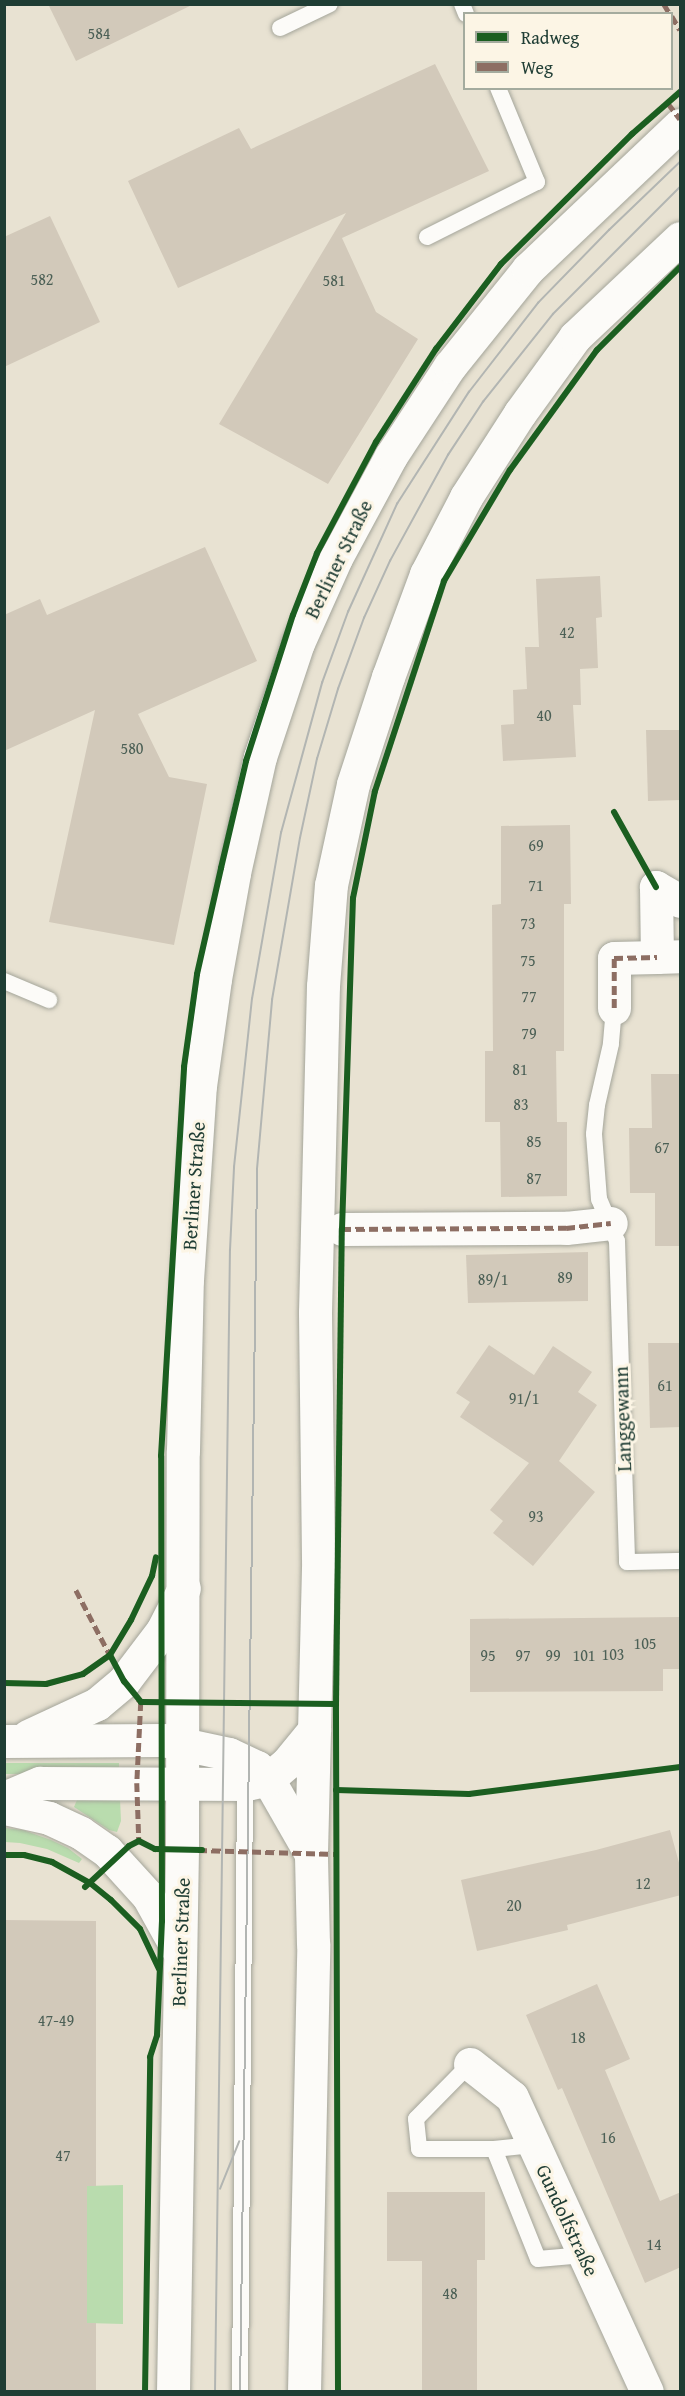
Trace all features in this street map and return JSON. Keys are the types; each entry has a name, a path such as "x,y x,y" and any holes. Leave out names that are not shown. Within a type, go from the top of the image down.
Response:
{"main road":[{"name":"Berliner Straße","path":"173,2391 178,1950 183,1784 183,1450 187,1280 200,1086 234,873 260,757 294,653 336,558 391,456 450,366 528,269 681,125"},
{"path":"304,2391 313,1944 311,1854 318,1559 315,1311 323,986 331,885 353,784 426,574 466,496 520,413 575,337 681,238"},
{"name":"Langgewann","path":"614,1008 614,958 669,956 656,887 681,901"},
{"path":"342,1230 566,1228 611,1223"},
{"path":"11,1741 97,1704 124,1682 162,1631 184,1588"},
{"path":"4,1798 40,1783 183,1784 258,1781 287,1764 314,1730"},
{"path":"11,1741 138,1738 183,1744 229,1754 257,1767 258,1781 311,1854"},
{"path":"4,1808 50,1818 81,1833 107,1851 148,1896 178,1950"},
{"name":"Gundolfstraße","path":"470,2064 512,2097 647,2391"}],"lane":[{"path":"280,28 330,4"},
{"path":"427,237 537,182 499,90"},
{"path":"4,981 49,1000"},
{"name":"Langgewann","path":"614,1008 611,1044 597,1105 594,1134 599,1199 617,1241 627,1562 681,1561"},
{"path":"240,2391 258,1781"},
{"path":"470,2064 416,2120 419,2149 494,2149 533,2145"},
{"path":"494,2149 538,2259 584,2255"}],"green space":[{"path":"5,1763 119,1763 119,1774 5,1774"},
{"path":"120,1799 121,1821 117,1832 109,1830 74,1807 77,1800"},
{"path":"5,1828 23,1830 51,1840 68,1848 82,1859 79,1863 47,1849 5,1842"},
{"path":"123,2185 123,2324 87,2323 87,2186"}],"building":[{"path":"48,4 194,4 76,61"},
{"path":"435,64 489,171 342,238 376,312 418,339 328,484 219,424 346,213 178,288 128,181 239,128 251,149"},
{"path":"50,216 100,322 4,367 4,237"},
{"path":"205,547 257,661 138,714 169,777 207,784 174,945 49,922 95,710 4,751 4,615 40,599 47,615"},
{"path":"600,576 602,617 596,618 598,668 580,669 581,705 573,705 576,757 503,761 501,725 514,724 513,690 527,689 525,647 539,647 536,579"},
{"path":"646,730 681,730 681,800 648,801"},
{"path":"570,825 571,904 564,904 564,1051 556,1051 557,1122 567,1122 567,1196 501,1197 500,1122 485,1122 485,1051 493,1051 492,905 501,904 501,826"},
{"path":"651,1074 681,1074 681,1246 655,1246 655,1193 630,1193 629,1128 652,1128"},
{"path":"588,1252 588,1301 468,1303 466,1255"},
{"path":"648,1343 681,1343 681,1427 650,1428"},
{"path":"489,1345 534,1375 553,1346 592,1372 578,1392 597,1405 559,1461 595,1492 533,1566 493,1533 503,1521 490,1510 529,1463 460,1417 470,1402 456,1393"},
{"path":"681,1617 681,1669 663,1669 663,1691 470,1692 470,1619"},
{"path":"670,1830 681,1870 681,1895 567,1925 568,1930 477,1951 461,1880 596,1850"},
{"path":"4,1920 96,1921 96,2186 87,2186 87,2323 96,2323 96,2391 4,2391"},
{"path":"597,1984 630,2059 605,2070 660,2201 681,2192 681,2267 645,2283 562,2088 558,2090 526,2015"},
{"path":"387,2192 485,2192 485,2260 477,2260 477,2391 422,2391 422,2261 387,2261"}],"tram line":[{"path":"215,2392 230,1250 234,1167 252,999 281,833 322,683 348,612 397,504 469,392 538,303 680,162"},
{"path":"240,2392 257,1169 272,1000 300,838 317,759 338,689 364,618 390,561 448,455 483,402 553,314 680,187"},
{"path":"220,2189 239,2142"}],"marked path":[{"path":"664,4 669,12"},
{"path":"673,18 680,30"},
{"path":"668,103 680,119"},
{"path":"614,1008 614,958 657,957"},
{"path":"342,1229 566,1228 611,1223"},
{"path":"76,1590 112,1659"},
{"path":"138,1699 141,1702 137,1783 139,1841"},
{"path":"198,1850 336,1854"}],"cycle path":[{"path":"145,2392 150,2057 157,2035 162,1921 161,1456 184,1067 197,974 221,868 246,761 293,615 317,553 376,442 436,349 501,264 632,134 680,92"},
{"path":"338,2392 336,1704 342,1229 353,898 375,791 444,581 510,470 597,350 680,267"},
{"path":"614,812 656,887"},
{"path":"4,1683 46,1684 83,1674 110,1655 131,1620 152,1576 156,1557"},
{"path":"110,1655 124,1681 141,1702 336,1704"},
{"path":"336,1790 469,1794 680,1767"},
{"path":"85,1887 129,1846 139,1841 155,1849 202,1850"},
{"path":"4,1855 24,1855 52,1862 90,1883 140,1929 159,1969"}]}
